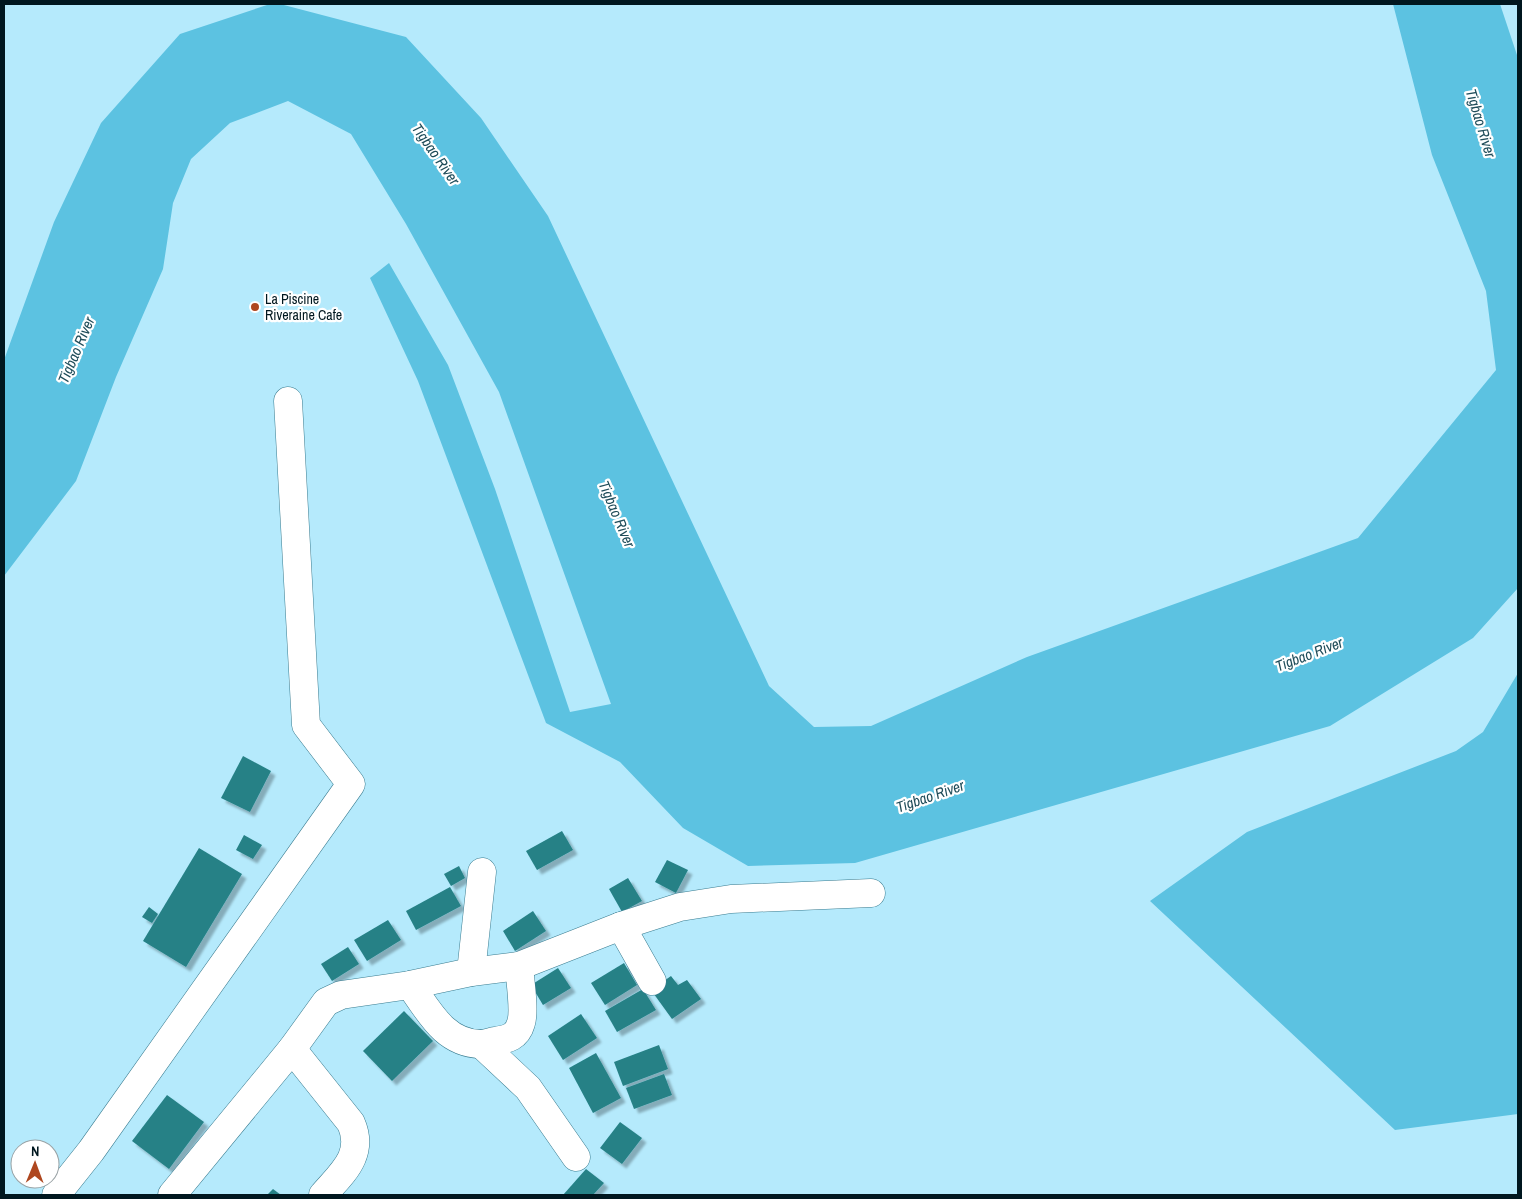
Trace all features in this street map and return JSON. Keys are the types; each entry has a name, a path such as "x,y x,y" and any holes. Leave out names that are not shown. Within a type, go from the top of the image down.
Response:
{"street":[{"path":"56,1195 91,1151 351,784 306,726 288,401"},
{"path":"471,972 482,872"},
{"path":"172,1195 292,1049 326,1002 340,995 410,985 471,972 518,966 621,926 680,907 731,899 871,893"},
{"path":"621,926 652,981"},
{"path":"410,985 438,1024 448,1034 462,1041 481,1044 508,1039 515,1035 522,1022 518,966"},
{"path":"481,1044 528,1088 576,1158"},
{"path":"292,1049 352,1123 355,1132 355,1148 351,1160 323,1195"}],"water":[{"name":"Tigbao River","path":"270,4 280,4 406,37 481,118 548,216 769,686 814,727 871,726 1027,657 1358,538 1496,370 1486,291 1432,155 1393,4 1500,4 1518,58 1518,588 1473,638 1330,726 855,863 748,866 683,828 620,762 546,723 418,381 370,278 389,263 448,365 495,489 570,712 611,704 499,392 406,224 351,134 288,101 230,123 191,159 173,203 163,269 116,377 76,481 4,576 4,360 54,222 101,123 180,34"},
{"path":"1518,673 1518,1114 1395,1130 1150,901 1247,832 1456,751 1483,732"}],"building":[{"path":"243,756 271,771 250,812 221,798"},
{"path":"562,831 573,850 537,870 526,851"},
{"path":"244,835 262,845 253,859 236,850"},
{"path":"199,848 242,874 186,967 143,941"},
{"path":"667,860 688,870 676,893 655,882"},
{"path":"459,866 465,878 451,886 444,874"},
{"path":"628,878 642,901 622,912 609,889"},
{"path":"450,887 461,906 416,930 406,911"},
{"path":"149,907 158,914 152,923 142,917"},
{"path":"533,911 546,931 515,951 503,931"},
{"path":"388,920 401,940 367,961 354,940"},
{"path":"348,947 359,964 332,981 321,964"},
{"path":"624,963 637,985 605,1005 591,983"},
{"path":"558,968 571,988 543,1005 531,985"},
{"path":"671,976 678,985 687,980 701,999 672,1019 651,990"},
{"path":"643,989 656,1010 617,1032 605,1011"},
{"path":"404,1011 433,1041 392,1081 363,1051"},
{"path":"581,1014 597,1038 563,1060 548,1036"},
{"path":"659,1045 668,1069 623,1086 614,1062"},
{"path":"596,1053 621,1098 593,1113 569,1068"},
{"path":"664,1074 672,1095 634,1109 626,1088"},
{"path":"167,1095 204,1122 169,1169 132,1141"},
{"path":"620,1122 642,1138 622,1164 600,1148"},
{"path":"586,1169 604,1183 593,1195 563,1195"},
{"path":"273,1189 281,1195 267,1195"}],"place":[{"name":"La Piscine Riveraine Cafe","path":"255,307"}]}
